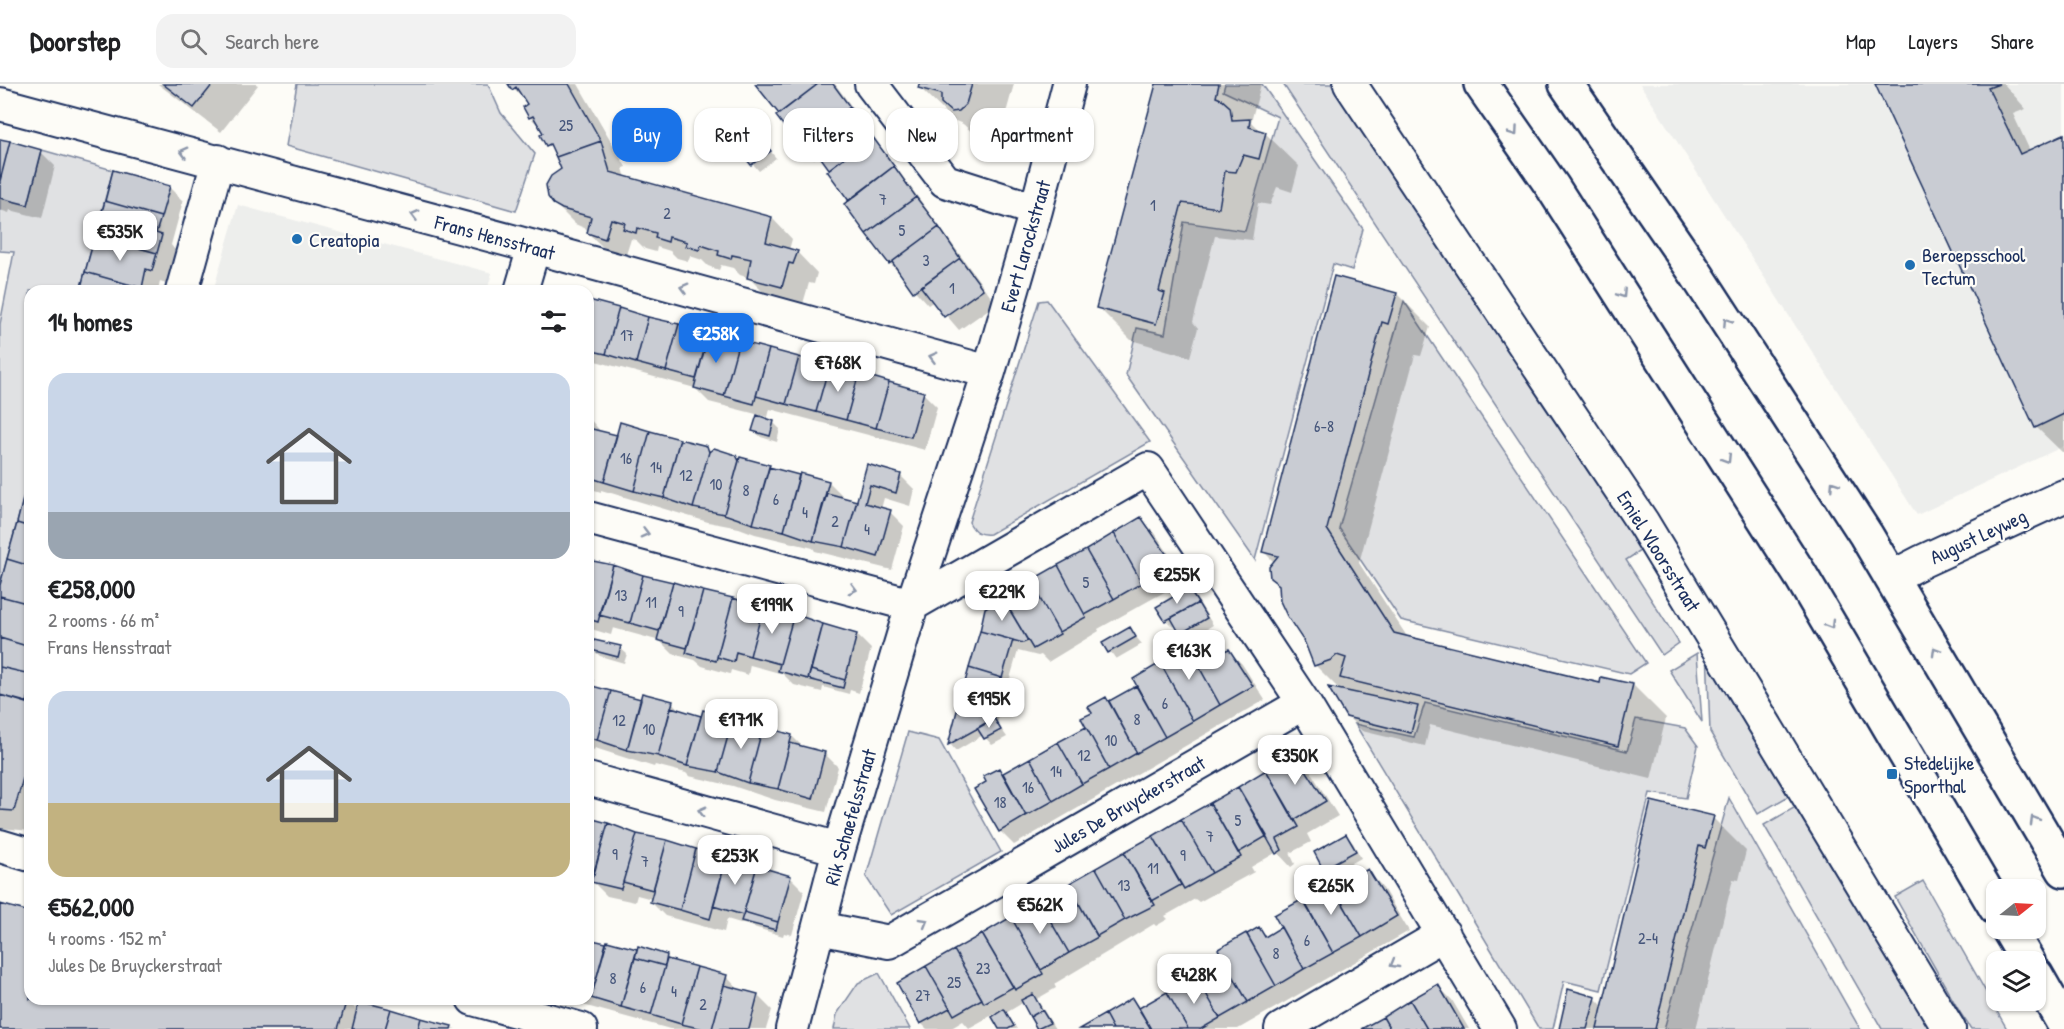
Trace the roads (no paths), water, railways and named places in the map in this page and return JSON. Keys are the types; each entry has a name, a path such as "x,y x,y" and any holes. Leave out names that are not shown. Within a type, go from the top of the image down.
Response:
{"street":[{"path":"872,84 945,181 1036,210"},
{"name":"Evert Larockstraat","path":"989,372 1036,210 1069,84"},
{"name":"Emiel Vloorsstraat","path":"1350,84 1643,523 1949,1029"},
{"path":"1481,84 1552,186 1801,576 1986,891"},
{"path":"1566,84 1693,269 1893,577 2064,870"},
{"name":"Frans Hensstraat","path":"0,104 218,161 989,372"},
{"path":"184,285 218,161"},
{"path":"523,285 534,247"},
{"name":"Rik Schaefelsstraat","path":"792,1029 840,849 912,605 989,372"},
{"path":"594,520 912,605 1148,469 1304,703 1500,1029"},
{"name":"August Leyweg","path":"1893,577 2064,496"},
{"name":"Jules De Bruyckerstraat","path":"819,928 889,942 1304,703"},
{"path":"594,781 840,849"},
{"path":"1281,1029 1444,934"},
{"path":"2046,992 2064,1024"},
{"path":"495,1005 582,1029"}],"place":[{"name":"Creatopia","path":"297,239"},
{"name":"Beroepsschool Tectum","path":"1910,265"},
{"name":"Stedelijke Sporthal","path":"1892,774"}]}
